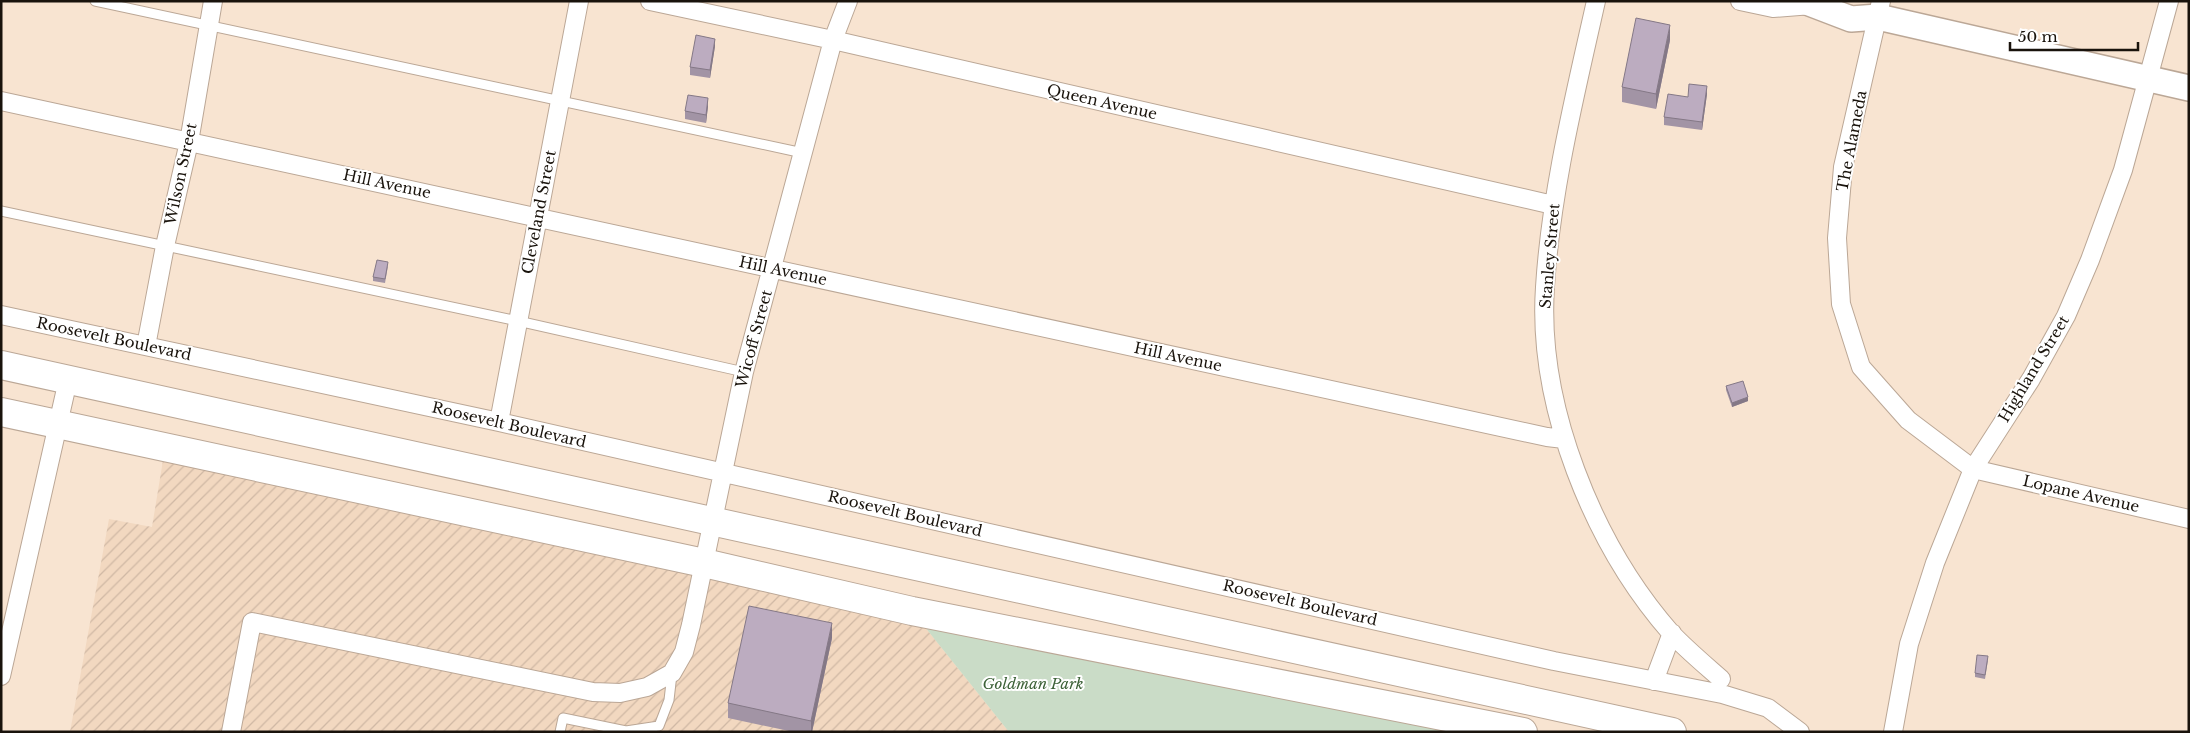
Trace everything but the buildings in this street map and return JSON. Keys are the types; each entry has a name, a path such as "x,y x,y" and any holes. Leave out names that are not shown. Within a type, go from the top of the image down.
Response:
{"main road":[{"path":"1,365 1672,732"},
{"path":"1,412 704,563 912,611 1523,732"}],"street":[{"name":"Wilson Street","path":"146,346 165,246 189,142 213,1"},
{"name":"Cleveland Street","path":"499,422 579,1"},
{"name":"Queen Avenue","path":"650,1 834,40 1553,205"},
{"name":"Wicoff Street","path":"672,673 684,652 744,372 774,269 834,40 848,1"},
{"name":"Stanley Street","path":"1596,1 1553,205 1545,288 1546,358 1564,439 1586,497 1605,536 1658,616 1672,633 1721,679"},
{"path":"1740,1 1773,8 1808,3 1851,20 1880,9"},
{"path":"1855,1 2189,88"},
{"name":"Highland Street","path":"1893,732 1909,644 1935,563 1973,468 2030,379 2066,316 2090,260 2123,170 2146,78 2169,1"},
{"name":"The Alameda","path":"1880,9 1843,167 1837,238 1841,304 1861,367 1908,420 1973,468"},
{"name":"Hill Avenue","path":"1,101 1564,439"},
{"name":"Roosevelt Boulevard","path":"1,315 499,422 1554,661 1722,694 1768,708 1800,732"},
{"path":"1,676 68,380"},
{"name":"Lopane Avenue","path":"1973,468 2189,519"},
{"path":"230,732 252,622 593,692 620,693 647,687 672,673"},
{"path":"1654,681 1672,633"}],"lane":[{"path":"95,1 803,153"},
{"path":"1,211 518,321 744,372"},
{"path":"560,732 563,718 626,731 659,729 669,700 672,673"}],"shaded area":[{"path":"165,448 912,611 1009,732 70,732 109,519 152,527"}],"green space":[{"name":"Goldman Park","path":"912,611 1523,732 1009,732"}]}
